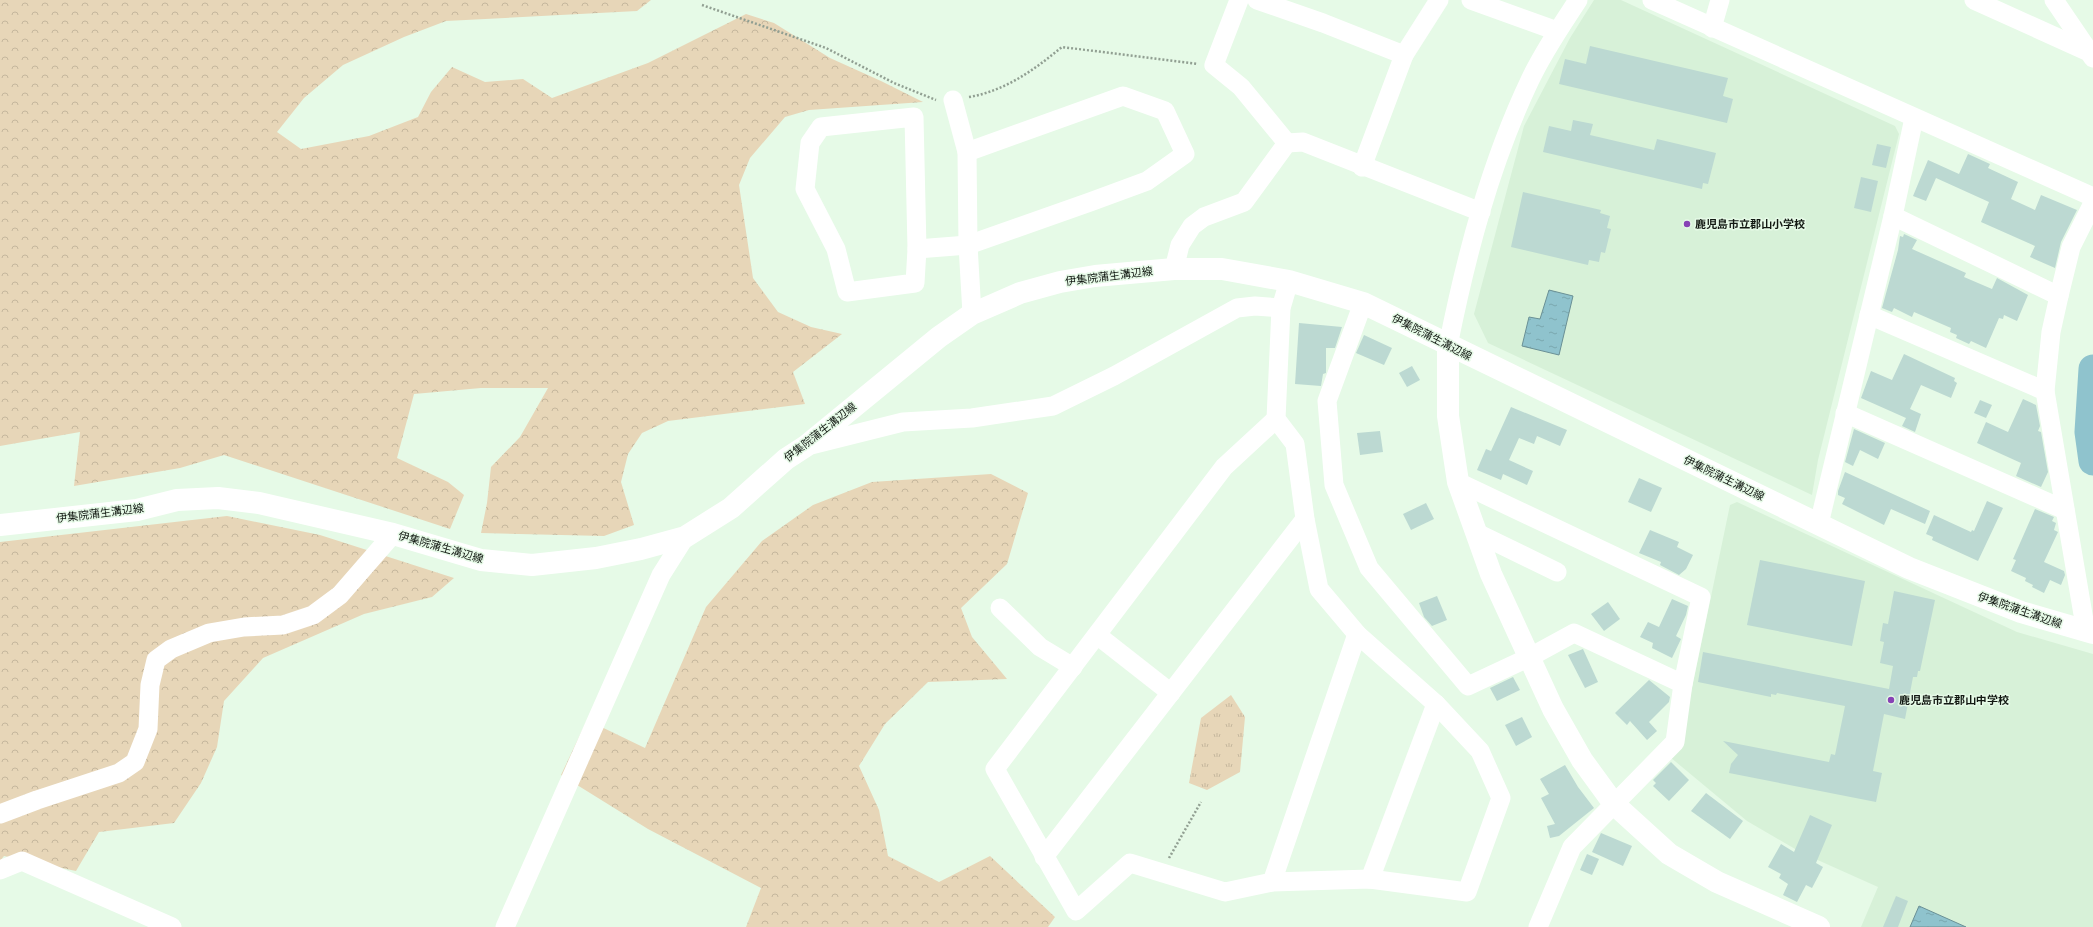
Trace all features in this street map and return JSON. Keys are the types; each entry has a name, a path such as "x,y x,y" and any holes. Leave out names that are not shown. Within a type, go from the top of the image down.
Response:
{"main road":[{"name":"伊集院蒲生溝辺線","path":"0,524 137,510 177,500 218,498 259,503 393,534 481,560 532,565 596,558 641,549 685,537 731,508 786,459 806,446 909,360 972,314 1020,293 1060,282 1095,276 1174,269 1222,269 1288,281 1363,303 1448,346 1909,568 2021,612 2090,632"},
{"path":"1448,346 1448,416 1458,482 1491,574 1553,709 1578,754 1614,804 1669,854 1717,882 1819,927"}],"street":[{"path":"1239,0 1214,65 1241,87 1286,143"},
{"path":"1257,0 1323,23 1404,55"},
{"path":"1362,167 1404,55 1439,0"},
{"path":"1471,0 1558,31"},
{"path":"1448,346 1458,296 1498,157 1515,112 1530,79 1578,0"},
{"path":"1652,0 2093,197"},
{"path":"1712,28 1720,0"},
{"path":"1974,0 2091,55"},
{"path":"2054,0 2071,28 2091,55"},
{"path":"917,249 968,246 1147,180 1185,154 1165,111 1123,96 968,152"},
{"path":"953,100 968,152 968,246 972,314"},
{"path":"914,117 917,249 915,283 847,292 836,249 805,189 810,143 821,127 914,117"},
{"path":"1819,524 1893,216 1914,118"},
{"path":"1286,143 1303,142 1362,167 1481,212"},
{"path":"1174,269 1180,245 1192,226 1204,217 1244,202 1286,143"},
{"path":"2090,632 2065,510 2045,391 2051,332 2071,247 2093,203"},
{"path":"1893,216 2059,296"},
{"path":"1276,419 1224,467 995,769 1076,911 1130,863 1225,892 1272,882 1370,879 1467,892 1501,798 1480,751 1436,704 1357,634 1319,590 1305,520 1295,444 1276,419 1281,308 1288,281"},
{"path":"1363,303 1327,400 1334,485 1369,568 1468,686 1530,657 1574,633 1683,684"},
{"path":"806,446 903,422 972,418 1053,406 1114,376 1237,308 1255,306 1281,308"},
{"path":"1869,315 2045,391"},
{"path":"1845,413 2065,510"},
{"path":"1458,482 1701,597 1683,684 1675,742 1572,847 1538,927"},
{"path":"1044,857 1305,520"},
{"path":"1477,533 1557,572"},
{"path":"0,814 36,800 119,773 135,762 148,729 150,685 156,660 171,649 209,633 244,627 283,625 313,616 340,595 393,534"},
{"path":"505,927 661,575 685,537"},
{"path":"1000,608 1040,647 1072,667"},
{"path":"1272,882 1357,634"},
{"path":"1096,635 1171,693"},
{"path":"1370,879 1436,704"},
{"path":"0,870 22,861 172,927"}],"path":[{"path":"702,5 826,48 894,83 942,102 986,94 1029,73 1062,47 1214,65"},
{"path":"1161,872 1201,802"}],"shaded area":[{"name":"鹿児島市立郡山小学校","path":"1594,0 1621,0 1895,126 1899,134 1818,460 1812,495 1488,343 1474,314 1524,126 1570,38"},
{"name":"鹿児島市立郡山中学校","path":"1737,502 2017,632 2093,654 2093,927 1861,927 1878,887 1802,853 1747,821 1670,757 1680,746 1730,505"}],"green space":[{"path":"0,0 651,0 637,11 446,21 404,37 343,65 304,98 277,132 301,149 369,136 418,117 431,92 452,67 485,82 523,79 552,98 648,63 746,14 774,23 830,58 923,102 809,110 785,117 750,158 739,185 753,278 778,312 811,327 842,334 793,372 805,404 668,421 642,433 628,454 621,482 634,525 604,536 481,533 487,503 491,467 520,437 548,388 481,388 414,394 397,458 448,482 464,495 450,529 224,455 180,468 74,486 80,432 0,446"},
{"path":"991,474 1028,493 1007,564 961,608 972,637 1007,679 928,682 885,724 859,766 879,810 888,856 939,882 990,856 1055,917 1048,927 746,927 761,888 648,829 561,775 587,720 645,748 706,607 762,541 813,505 872,482"},
{"path":"227,516 320,535 454,578 432,597 364,614 263,658 224,701 217,747 201,783 174,823 99,832 76,871 4,856 0,861 0,542"},
{"path":"1231,695 1245,717 1240,772 1207,790 1189,783 1201,718"}],"water":[{"path":"1549,290 1573,296 1559,355 1522,346 1529,317 1540,319"},
{"path":"1919,906 1966,927 1910,927"}],"building":[{"path":"1590,46 1728,78 1723,96 1733,99 1727,123 1559,84 1565,59 1586,64"},
{"path":"1573,120 1593,124 1590,135 1654,150 1657,139 1716,153 1708,184 1703,183 1702,189 1543,152 1549,126 1571,131"},
{"path":"1877,144 1891,147 1886,168 1872,165"},
{"path":"1968,154 1990,164 1988,168 2018,182 2011,199 2035,210 2041,195 2077,210 2061,242 2055,268 2030,257 2035,246 1981,222 1989,202 1936,178 1926,201 1913,196 1928,160 1959,174"},
{"path":"1861,177 1878,181 1871,212 1854,208"},
{"path":"1523,192 1601,210 1600,213 1610,216 1607,228 1611,229 1605,253 1601,252 1599,262 1589,260 1588,265 1511,247"},
{"path":"1904,234 1917,240 1912,249 1966,273 1964,277 1992,289 1997,278 2028,295 2017,321 2004,315 2003,319 1999,318 1986,348 1971,341 1969,344 1956,338 1957,335 1950,332 1951,328 1914,312 1912,317 1894,308 1892,312 1882,308 1898,250 1900,236 1903,237"},
{"path":"1299,323 1342,327 1335,348 1326,348 1326,373 1323,374 1321,386 1295,384"},
{"path":"1364,335 1392,348 1384,365 1356,353"},
{"path":"1904,354 1955,378 1954,381 1957,383 1951,398 1921,385 1910,409 1921,414 1915,432 1902,426 1906,418 1861,398 1871,371 1892,380"},
{"path":"1412,366 1420,380 1407,387 1399,373"},
{"path":"2023,399 2036,405 2040,426 2038,431 2041,432 2048,472 2041,487 2016,476 2021,463 1977,443 1986,422 2008,432"},
{"path":"1980,400 1992,405 1986,418 1974,413"},
{"path":"1511,407 1567,430 1560,446 1537,436 1534,444 1519,438 1509,460 1533,471 1527,485 1503,474 1501,480 1477,470 1486,449 1491,451"},
{"path":"1854,429 1885,443 1878,459 1860,450 1853,466 1845,462"},
{"path":"1380,431 1383,452 1360,455 1357,433"},
{"path":"1845,472 1930,511 1925,524 1891,509 1884,525 1842,504 1845,498 1838,495 1838,491"},
{"path":"1639,478 1662,488 1651,512 1628,502"},
{"path":"1987,501 2003,508 1978,561 1932,540 1933,537 1926,534 1934,515 1971,532 1972,530 1974,531"},
{"path":"1426,503 1434,519 1411,530 1403,514"},
{"path":"2035,509 2054,517 2052,521 2056,523 2054,530 2058,532 2044,562 2064,571 2065,575 2061,585 2050,580 2044,593 2032,587 2033,585 2025,581 2026,578 2011,571 2016,560 2013,559"},
{"path":"1650,530 1679,542 1677,547 1693,555 1686,569 1679,575 1660,565 1661,562 1639,553"},
{"path":"1760,560 1865,581 1852,646 1747,625"},
{"path":"1894,591 1935,600 1920,671 1918,671 1917,677 1913,677 1905,719 1884,714 1873,771 1882,773 1876,802 1729,773 1731,764 1738,755 1723,741 1829,762 1831,754 1835,755 1845,706 1777,693 1776,695 1771,694 1771,697 1698,682 1703,652 1889,689 1893,666 1880,663 1884,642 1880,641 1883,623 1888,624"},
{"path":"1437,596 1447,620 1432,626 1424,617 1419,603"},
{"path":"1672,599 1688,606 1686,615 1676,636 1681,639 1672,658 1652,648 1653,643 1640,637 1648,622 1659,627"},
{"path":"1608,602 1620,619 1604,631 1591,614"},
{"path":"1583,649 1598,682 1585,688 1568,655"},
{"path":"1513,677 1520,690 1497,701 1490,688"},
{"path":"1649,680 1670,697 1669,702 1649,722 1657,731 1647,740 1630,721 1627,725 1615,713"},
{"path":"1522,717 1532,737 1516,746 1505,725"},
{"path":"1671,762 1689,780 1669,801 1653,786 1656,783 1653,780"},
{"path":"1565,765 1578,787 1594,808 1559,836 1550,838 1547,826 1555,824 1541,798 1549,794 1540,779"},
{"path":"1706,793 1743,821 1730,839 1691,811"},
{"path":"1810,815 1832,825 1816,863 1823,867 1812,888 1806,885 1797,902 1783,895 1788,884 1779,878 1781,874 1768,867 1781,844 1794,852"},
{"path":"1601,833 1632,846 1623,866 1592,852"},
{"path":"1587,854 1599,859 1592,875 1580,870"},
{"path":"1896,896 1908,901 1898,927 1883,927"}],"waterway":[{"path":"2093,369 2089,432 2093,461"}],"place":[{"name":"鹿児島市立郡山小学校","path":"1687,224"},
{"name":"鹿児島市立郡山中学校","path":"1891,700"}]}
